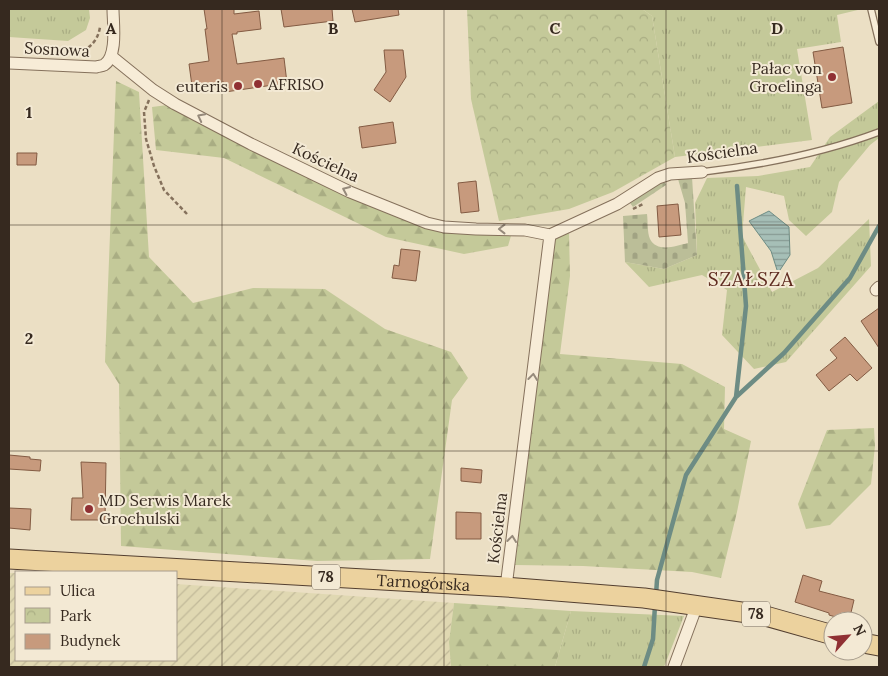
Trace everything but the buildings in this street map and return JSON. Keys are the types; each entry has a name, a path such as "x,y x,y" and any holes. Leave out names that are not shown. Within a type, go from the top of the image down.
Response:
{"main road":[{"name":"Tarnogórska","path":"9,559 506,587 644,598 762,615 823,632"}],"street":[{"name":"Sosnowa","path":"9,63 96,67 104,65 111,56 113,46 113,9"},
{"name":"Kościelna","path":"111,56 153,90 174,104 312,175 427,223 444,227 525,230 550,235 617,209 658,178 670,174 702,172"},
{"name":"Kościelna","path":"506,587 550,235"},
{"path":"674,667 697,605"}],"lane":[{"path":"871,9 879,42"},
{"name":"Kościelna","path":"702,172 743,167 812,152 858,140 879,132"}],"path":[{"path":"74,54 90,48 99,35 101,23"},
{"path":"153,90 144,112 146,139 164,190 187,214"}],"shaded area":[{"path":"9,573 15,573 15,661 178,661 178,584 454,603 449,642 451,667 9,667"}],"green space":[{"path":"9,9 89,9 90,18 86,30 68,41 9,37"},
{"path":"467,9 642,9 652,16 675,157 613,192 569,209 499,221 471,99"},
{"path":"642,9 862,9 837,15 841,42 797,49 812,140 675,157 652,16"},
{"path":"116,81 139,92 149,257 193,303 253,288 325,289 385,329 451,352 468,378 452,400 430,559 317,561 121,546 119,384 105,362"},
{"path":"879,101 879,138 870,145 839,182 832,212 806,236 789,220 784,196 746,187 742,236 772,292 818,268 869,219 871,266 786,362 754,369 722,335 727,290 702,275 649,287 625,262 664,269 697,255 695,203 707,178 758,176 810,167 830,137"},
{"path":"175,104 427,223 513,229 508,246 464,254 386,237 224,158 156,150 152,107"},
{"path":"692,177 697,255 664,269 625,262 623,216 647,214 649,236 657,246 678,246 688,243 685,203 678,179"},
{"path":"664,181 666,185 633,207 630,203 660,182"},
{"path":"569,232 570,276 560,354 682,364 725,387 724,429 751,441 737,512 721,578 692,572 583,566 515,565 537,385 552,239"},
{"path":"874,428 875,446 871,484 830,525 806,529 798,504 827,430"},
{"path":"454,603 571,611 555,667 451,667 449,642"},
{"path":"571,611 684,616 664,667 555,667"}],"water":[{"path":"769,211 789,227 790,255 778,273 771,251 749,221"}],"waterway":[{"path":"736,397 746,306 737,186"},
{"path":"656,595 657,580 686,475 736,397 784,353 850,278 879,226"},
{"path":"644,667 653,639 655,605"}],"place":[{"name":"Pałac von Groelinga","path":"832,77"},
{"name":"AFRISO","path":"258,84"},
{"name":"euteris","path":"238,86"},
{"name":"MD Serwis Marek Grochulski","path":"89,509"}],"district":[{"name":"SZAŁSZA","path":"751,279"}]}
